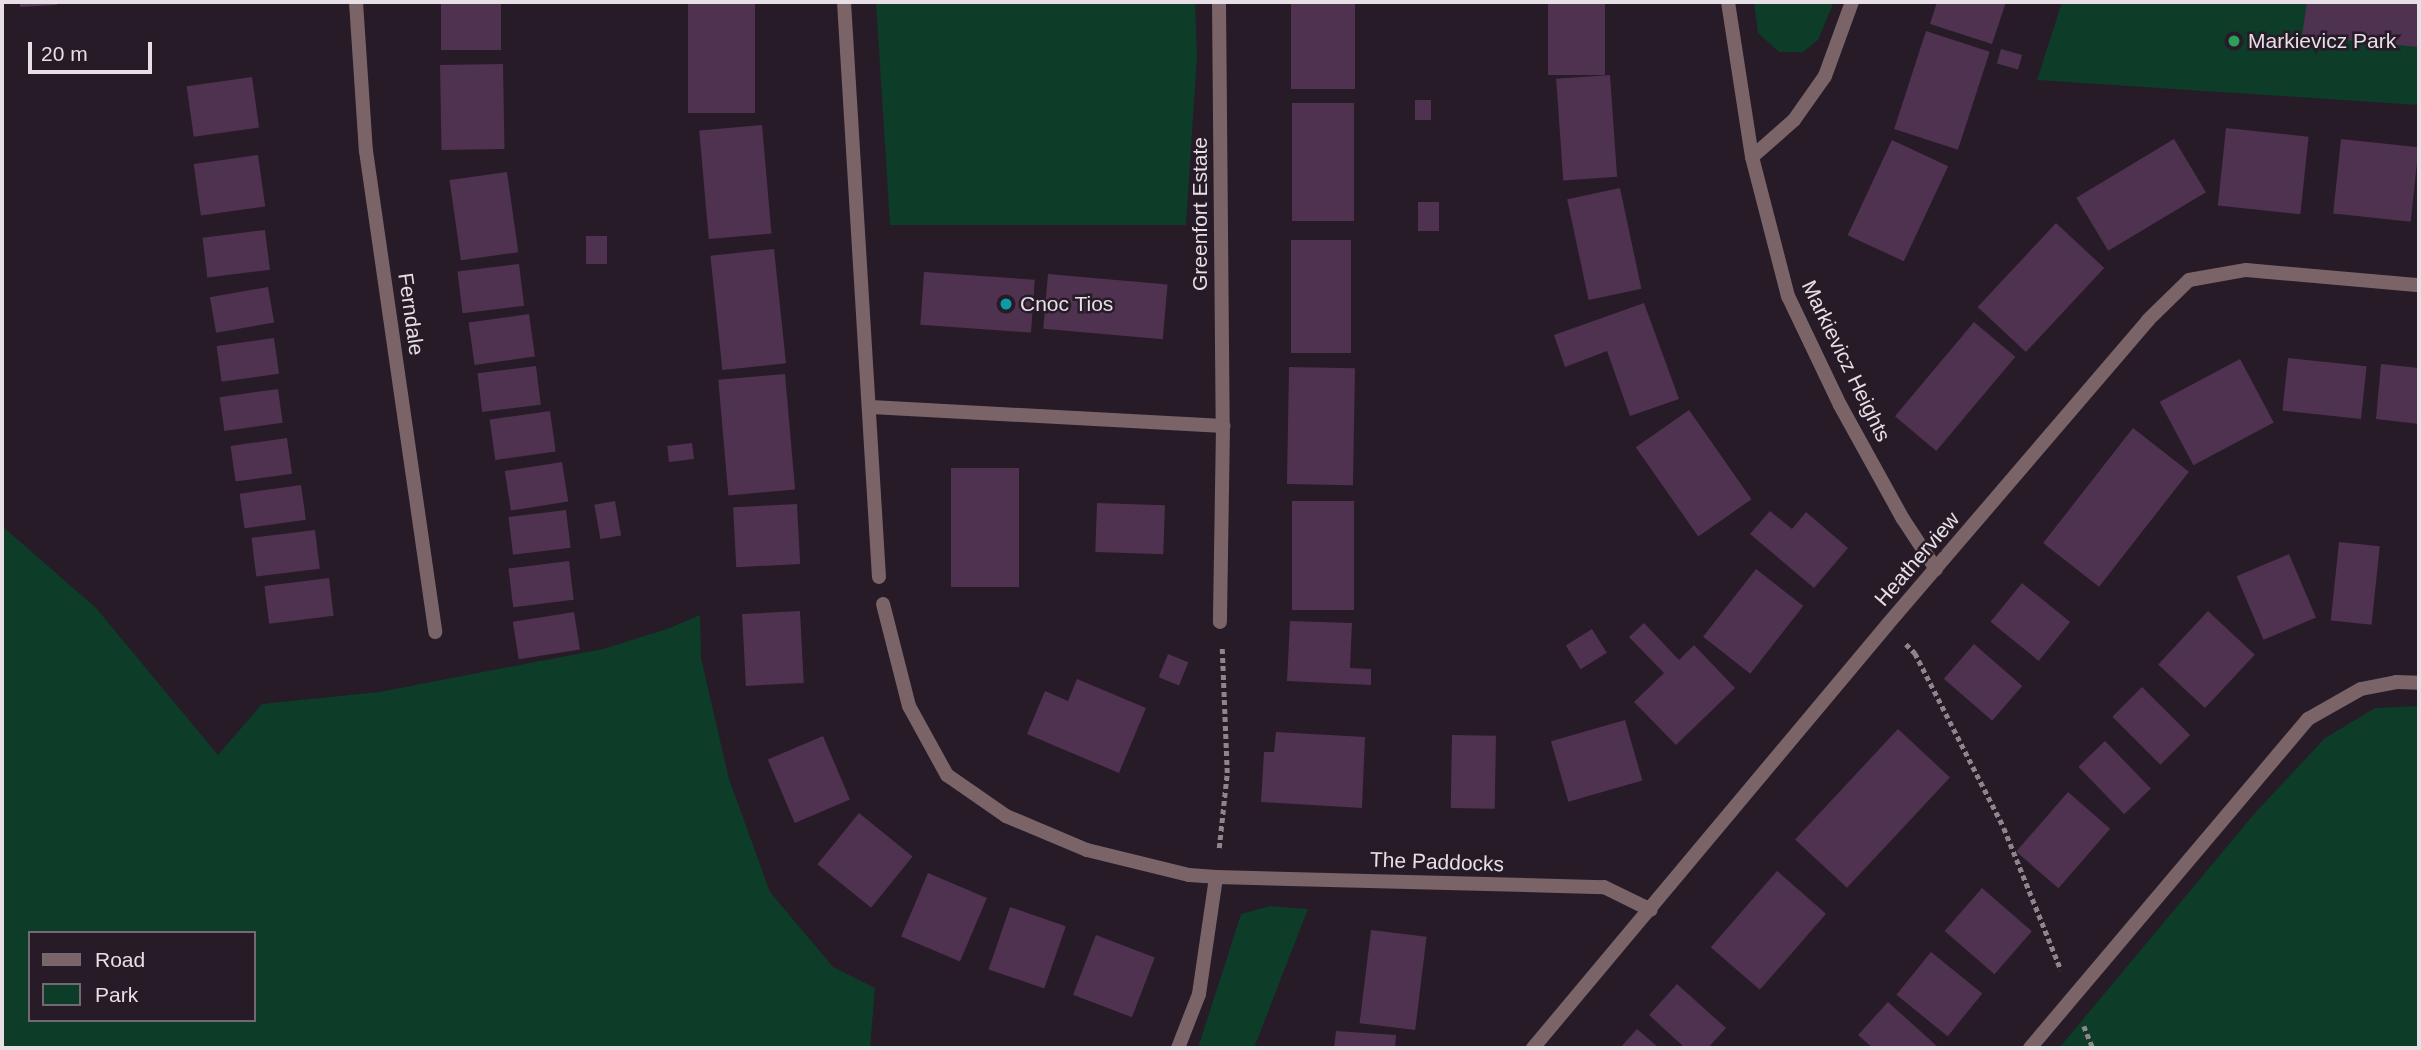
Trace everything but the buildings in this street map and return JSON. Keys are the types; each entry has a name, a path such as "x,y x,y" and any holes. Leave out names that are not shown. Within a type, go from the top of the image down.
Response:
{"street":[{"name":"Ferndale","path":"356,2 366,151 435,632"},
{"path":"844,2 871,407 879,576"},
{"name":"Greenfort Estate","path":"1219,2 1223,426 1220,622"},
{"name":"Markievicz Heights","path":"1728,2 1752,157 1788,296 1840,405 1903,519 1936,569"},
{"path":"1752,157 1794,120 1825,76 1852,2"},
{"name":"Heatherview","path":"1533,1048 1887,625 2148,320 2189,280 2246,270 2419,285"},
{"path":"871,407 1223,426"},
{"name":"The Paddocks","path":"883,604 909,706 947,775 1006,816 1087,850 1189,875 1216,877 1604,887 1651,910"},
{"path":"2030,1048 2308,719 2361,688 2396,682 2419,682"},
{"path":"1178,1048 1199,994 1216,877"}],"path":[{"path":"1216,877 1227,773 1220,622"},
{"path":"1887,625 1915,653 2004,828 2093,1048"}],"green space":[{"path":"876,2 1195,2 1197,56 1186,225 890,225"},
{"path":"1754,2 1834,2 1818,40 1803,52 1779,52 1758,33"},
{"name":"Markievicz Park","path":"2062,2 2419,2 2419,105 2037,80"},
{"path":"2,526 96,608 218,755 262,704 379,692 603,649 670,628 700,615 701,658 729,779 770,892 833,967 875,988 870,1048 2,1048"},
{"path":"2419,706 2419,1048 2059,1048 2254,814 2325,738 2375,708"},
{"path":"1270,906 1308,909 1254,1048 1198,1048 1241,914"}],"place":[{"name":"Markievicz Park","path":"2234,41"},
{"name":"Cnoc Tios","path":"1006,304"}]}
